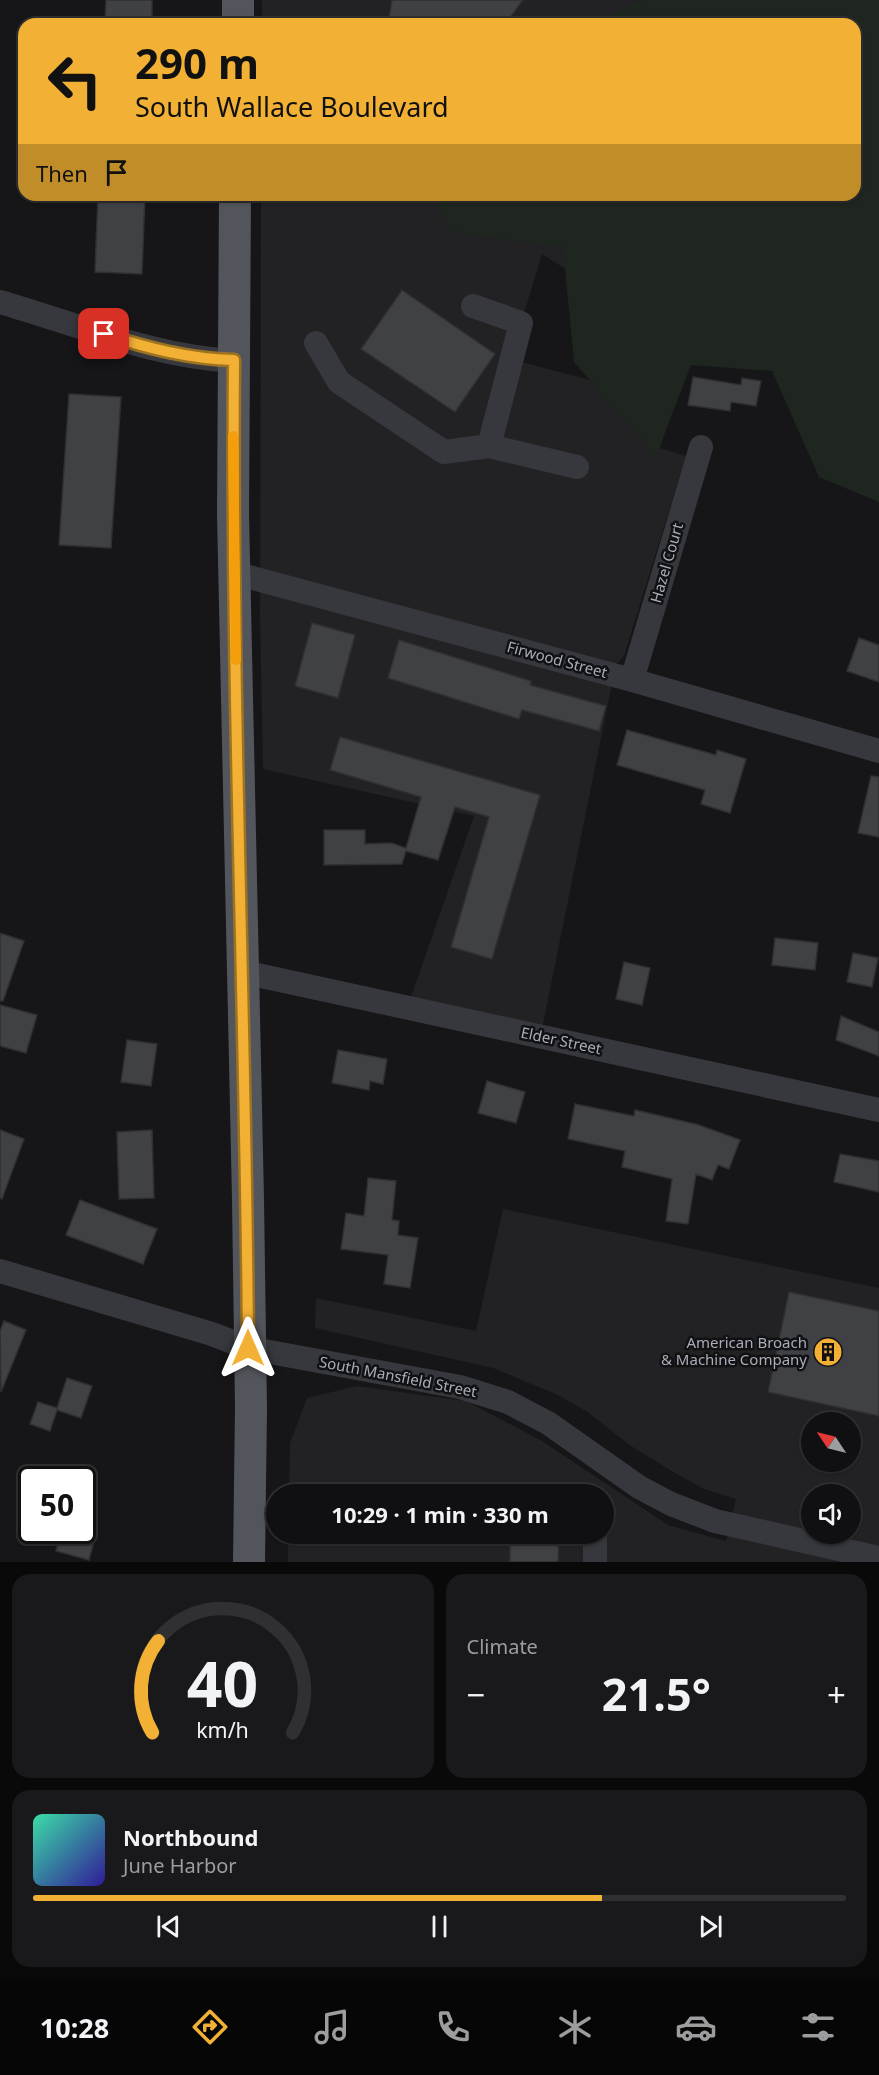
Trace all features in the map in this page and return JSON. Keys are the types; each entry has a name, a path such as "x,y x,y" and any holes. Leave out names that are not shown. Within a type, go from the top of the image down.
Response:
{"main road":[{"path":"238,0 238,18"},
{"path":"235,201 234,573 251,1408 249,1562"}],"street":[{"path":"0,302 143,346 201,359 234,360"},
{"path":"473,306 521,324 489,446"},
{"path":"316,343 339,382 444,452 489,446 577,467"},
{"name":"Hazel Court","path":"633,680 701,447"},
{"name":"Firwood Street","path":"234,573 633,680 879,751"},
{"name":"Elder Street","path":"243,972 879,1110"},
{"name":"South Mansfield Street","path":"0,1271 212,1334 248,1348 460,1387 508,1402 548,1423 639,1487 671,1504 715,1521 879,1558"},
{"path":"595,1544 595,1562"}],"shaded area":[{"path":"262,0 843,0 830,18 262,18"},
{"path":"644,0 879,0 879,502 819,477 772,371 691,365 656,456 574,362 563,248 452,231 435,201 861,201 861,18 606,18"},
{"path":"261,201 703,201 628,309 542,254 510,359 674,402 660,448 686,456 624,656 616,664 542,1029 410,1000 474,816 263,769 260,616"},
{"path":"503,1209 879,1288 879,1562 288,1562 288,1544 614,1544 614,1489 668,1525 726,1541 736,1499 704,1489 675,1473 631,1446 589,1413 558,1395 493,1368 315,1328 316,1298 476,1331"},
{"path":"357,1386 466,1401 542,1441 606,1484 289,1484 290,1443 307,1398"}],"building":[{"path":"106,0 152,0 152,18 105,18"},
{"path":"392,0 523,0 510,18 389,18"},
{"path":"98,201 145,201 142,274 95,272"},
{"path":"402,290 495,354 455,412 361,349"},
{"path":"693,377 741,385 742,378 761,381 756,406 731,402 730,411 688,405"},
{"path":"69,394 121,397 111,548 59,545"},
{"path":"312,623 355,635 338,698 295,686"},
{"path":"859,638 879,645 879,682 847,671"},
{"path":"399,640 531,681 530,685 606,706 599,731 522,710 519,719 388,678"},
{"path":"627,730 716,755 717,750 746,759 730,813 701,804 705,790 617,765"},
{"path":"340,737 540,795 492,959 451,947 489,817 455,807 438,860 406,851 402,864 324,865 324,830 365,830 365,844 391,843 406,848 421,797 330,770"},
{"path":"871,776 879,777 879,837 858,833"},
{"path":"0,933 24,941 3,1001 0,1001"},
{"path":"775,938 818,943 815,970 772,965"},
{"path":"853,953 878,958 872,987 847,982"},
{"path":"624,962 650,968 642,1005 616,999"},
{"path":"0,1005 37,1015 26,1053 0,1046"},
{"path":"841,1016 879,1032 879,1056 836,1040"},
{"path":"127,1040 157,1044 151,1086 121,1082"},
{"path":"338,1050 387,1059 383,1084 370,1081 369,1090 332,1083"},
{"path":"487,1081 525,1092 516,1123 478,1113"},
{"path":"575,1104 634,1116 635,1110 699,1125 740,1140 729,1169 718,1165 712,1180 696,1174 688,1224 666,1221 672,1179 622,1167 625,1151 568,1139"},
{"path":"0,1130 24,1139 2,1199 0,1198"},
{"path":"152,1130 154,1198 119,1199 117,1132"},
{"path":"840,1154 879,1161 879,1192 834,1182"},
{"path":"368,1178 396,1181 392,1220 399,1221 398,1235 418,1238 410,1288 384,1284 388,1255 341,1249 346,1213 364,1216"},
{"path":"80,1200 157,1229 143,1264 66,1235"},
{"name":"American Broach & Machine Company","path":"789,1292 879,1311 879,1416 768,1392"},
{"path":"4,1321 26,1330 1,1392 0,1331"},
{"path":"67,1378 92,1386 81,1418 57,1410 50,1431 30,1424 38,1402 57,1408"},
{"path":"58,1544 93,1544 89,1560 56,1551"},
{"path":"510,1544 559,1544 558,1562 510,1562"}],"slow traffic":[{"path":"233,436 236,660"}],"place":[{"name":"American Broach & Machine Company","path":"828,1352"}],"route":[{"path":"104,334 143,346 201,359 234,360 233,514 248,1199 248,1348"}]}
